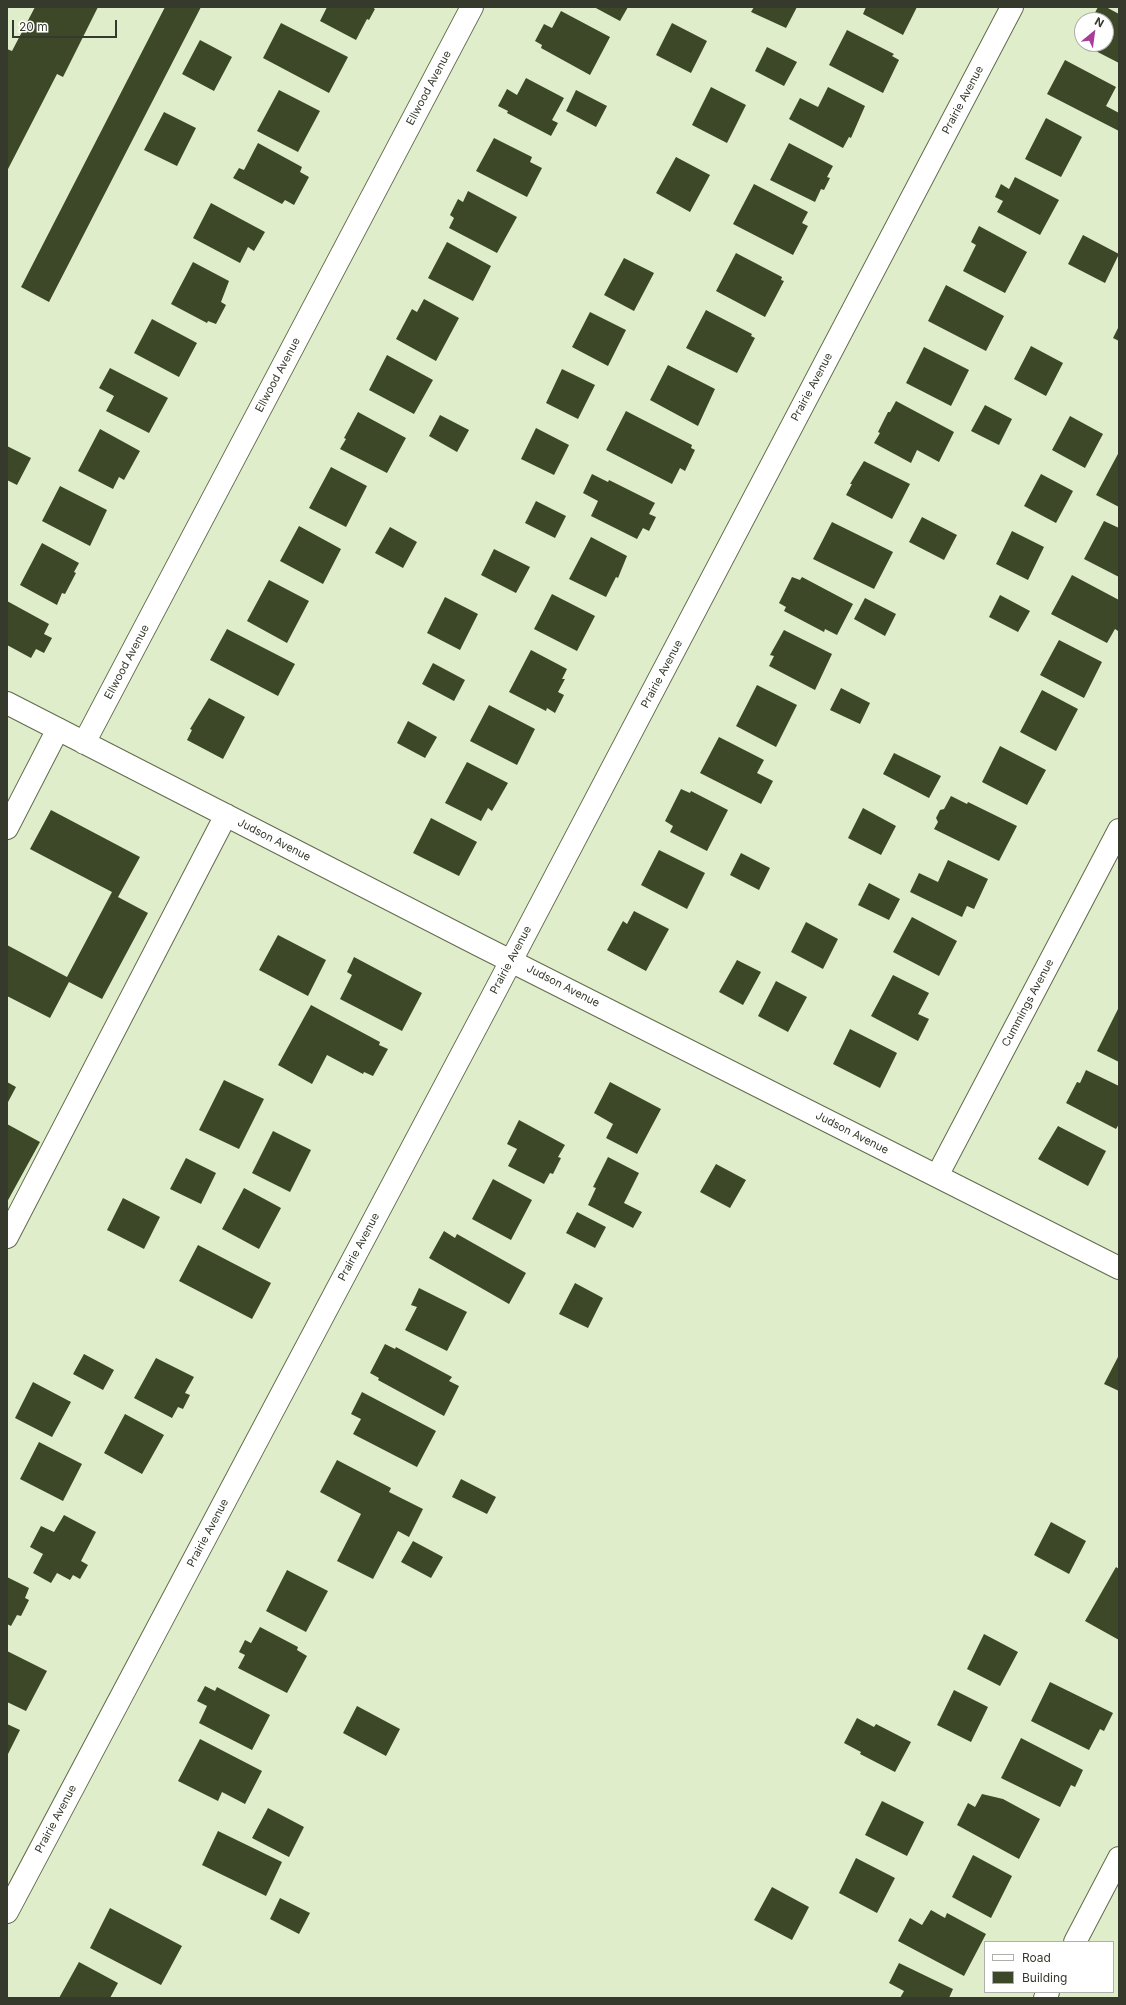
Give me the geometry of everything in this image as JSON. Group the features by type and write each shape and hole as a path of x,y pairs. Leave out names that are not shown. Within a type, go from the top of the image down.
{"street":[{"name":"Ellwood Avenue","path":"84,743 472,7"},
{"name":"Prairie Avenue","path":"7,1912 511,960 1012,7"},
{"name":"Judson Avenue","path":"7,703 1119,1268"},
{"path":"7,828 58,729"},
{"path":"7,1237 226,815"},
{"name":"Cummings Avenue","path":"937,1176 1119,830"},
{"path":"1076,1941 1119,1858"}],"building":[{"path":"35,7 98,7 63,77 57,74 7,171 7,49 12,51"},
{"path":"165,7 201,7 49,302 21,287"},
{"path":"327,7 372,7 375,9 369,20 367,19 356,40 320,21"},
{"path":"594,7 628,7 620,21"},
{"path":"754,7 797,7 786,28 751,12"},
{"path":"866,7 917,7 903,35 863,14"},
{"path":"1098,7 1106,7 1119,14 1119,63 1098,52 1114,52 1114,12 1095,12"},
{"path":"561,11 610,37 590,75 541,48 542,45 535,41 544,24 552,28"},
{"path":"281,23 348,57 329,93 263,58"},
{"path":"672,23 707,41 691,73 656,55"},
{"path":"847,30 894,54 892,56 899,60 883,93 829,65"},
{"path":"200,40 232,57 214,91 182,74"},
{"path":"767,47 797,62 784,86 755,71"},
{"path":"1065,60 1116,87 1106,106 1119,113 1119,131 1047,94"},
{"path":"526,78 564,98 552,120 558,123 551,136 507,113 508,111 498,106 507,89 517,95"},
{"path":"711,87 746,105 727,143 692,125"},
{"path":"828,87 865,106 851,138 849,137 843,148 789,119 800,98 818,107"},
{"path":"279,90 320,111 298,152 257,131"},
{"path":"576,90 607,106 596,127 566,111"},
{"path":"164,112 196,128 177,166 144,150"},
{"path":"1046,118 1082,137 1061,177 1025,159"},
{"path":"494,138 532,157 530,162 542,168 527,197 476,171"},
{"path":"258,143 302,167 300,172 309,177 294,205 285,200 282,204 233,178 239,168 244,170"},
{"path":"789,143 833,166 827,177 830,178 824,190 821,189 815,202 770,180"},
{"path":"676,157 710,175 690,212 656,193"},
{"path":"1015,177 1059,200 1040,235 997,212 1003,201 995,197 1001,184 1009,189"},
{"path":"754,184 808,212 802,223 808,226 793,255 733,224"},
{"path":"468,191 517,217 497,253 449,228 454,218 450,215 458,199 463,202"},
{"path":"211,203 265,232 254,251 248,247 240,263 193,238"},
{"path":"979,226 1027,252 1005,293 963,271 976,245 971,242"},
{"path":"1083,235 1119,254 1105,283 1068,264"},
{"path":"447,242 491,266 473,301 428,278"},
{"path":"736,253 782,277 781,280 784,281 765,317 716,291"},
{"path":"624,258 654,273 634,311 604,295"},
{"path":"193,262 229,281 221,302 226,305 216,324 208,321 207,323 171,304"},
{"path":"946,285 1004,316 986,351 928,321"},
{"path":"424,299 459,318 436,361 396,339 412,309 417,312"},
{"path":"706,310 752,334 751,336 755,338 737,373 686,348"},
{"path":"590,312 626,330 608,366 572,347"},
{"path":"152,319 197,343 179,377 134,353"},
{"path":"1119,326 1119,341 1113,338"},
{"path":"1031,346 1063,363 1046,396 1014,379"},
{"path":"924,347 969,370 951,406 906,383"},
{"path":"387,355 433,380 414,414 369,390"},
{"path":"668,365 715,389 698,426 650,400"},
{"path":"110,368 168,398 149,433 106,411 114,396 99,388"},
{"path":"562,369 595,385 578,419 546,403"},
{"path":"896,401 954,432 939,462 917,450 911,463 874,443 880,433 878,432 888,412 890,412"},
{"path":"985,405 1012,419 999,445 971,431"},
{"path":"626,411 692,445 691,448 695,450 685,471 680,468 672,484 606,450"},
{"path":"358,412 406,438 387,473 340,449 346,439 344,438"},
{"path":"440,415 469,430 457,452 429,436"},
{"path":"1070,416 1103,434 1085,468 1052,450"},
{"path":"536,428 569,445 554,475 521,459"},
{"path":"100,429 140,451 124,480 119,477 113,489 78,471"},
{"path":"7,446 31,458 17,485 7,480"},
{"path":"1119,452 1119,507 1096,495"},
{"path":"864,461 910,484 892,519 846,495 852,484 850,484"},
{"path":"331,467 367,486 346,527 309,508"},
{"path":"592,474 608,482 609,480 655,503 649,514 656,517 649,531 643,528 637,539 591,516 598,501 583,493"},
{"path":"1041,474 1073,491 1056,523 1024,506"},
{"path":"60,486 107,510 90,546 42,521"},
{"path":"536,501 566,516 555,538 525,523"},
{"path":"922,517 957,535 944,560 909,542"},
{"path":"1104,521 1119,528 1119,577 1084,559"},
{"path":"832,522 893,552 874,589 813,559"},
{"path":"299,526 341,549 323,584 280,561"},
{"path":"390,527 417,542 403,568 375,553"},
{"path":"1012,531 1044,547 1028,580 996,564"},
{"path":"591,537 627,556 618,578 616,577 606,597 569,579"},
{"path":"42,543 79,563 74,572 76,573 65,594 62,593 57,605 20,585"},
{"path":"494,549 530,567 516,593 481,575"},
{"path":"1072,575 1119,600 1119,628 1118,631 1115,629 1107,643 1051,614"},
{"path":"792,577 800,580 802,577 853,604 837,635 825,629 824,632 784,611 786,607 779,603"},
{"path":"269,580 309,601 287,643 247,621"},
{"path":"552,594 595,616 577,651 534,629"},
{"path":"1000,595 1030,611 1018,632 989,617"},
{"path":"445,597 478,614 460,650 427,633"},
{"path":"865,598 896,614 885,636 854,619"},
{"path":"7,601 49,624 44,634 52,638 44,653 36,649 31,658 7,645"},
{"path":"227,629 295,664 278,696 210,660"},
{"path":"784,630 832,654 815,690 769,666 774,656 770,655"},
{"path":"1059,640 1102,662 1084,698 1040,675"},
{"path":"531,650 567,669 562,679 565,679 558,692 564,695 555,713 547,708 546,711 509,692"},
{"path":"433,663 465,680 454,701 422,684"},
{"path":"757,685 797,705 776,747 736,726"},
{"path":"841,688 870,703 860,724 830,710"},
{"path":"1042,690 1078,709 1056,751 1020,732"},
{"path":"209,698 245,717 223,759 187,740 192,730 190,729"},
{"path":"489,705 535,729 517,765 470,741"},
{"path":"408,721 437,737 425,758 397,743"},
{"path":"719,737 764,760 757,773 773,781 761,804 700,773"},
{"path":"1000,746 1046,770 1027,805 982,782"},
{"path":"894,753 941,776 929,798 883,774"},
{"path":"467,762 508,783 492,811 488,808 481,821 445,803"},
{"path":"681,789 690,793 691,791 728,810 707,851 670,832 673,826 665,821"},
{"path":"951,796 967,804 968,802 1017,826 999,861 934,829 938,822 936,818 940,810 944,809"},
{"path":"863,808 896,826 881,855 848,838"},
{"path":"51,810 140,857 118,897 148,913 102,999 69,982 50,1018 7,996 7,945 67,977 112,892 30,849"},
{"path":"431,818 477,842 459,876 413,853"},
{"path":"659,850 705,873 687,909 641,885"},
{"path":"741,853 770,868 759,890 730,875"},
{"path":"948,860 988,879 974,909 967,906 962,917 910,892 919,873 938,882"},
{"path":"869,883 900,899 889,920 858,905"},
{"path":"634,911 669,929 646,971 607,950 623,921 627,924"},
{"path":"912,917 957,941 939,976 893,952"},
{"path":"806,922 838,939 823,969 791,952"},
{"path":"278,935 326,960 308,996 259,970"},
{"path":"354,957 422,993 402,1031 340,999 352,975 347,972"},
{"path":"737,960 761,972 743,1005 719,992"},
{"path":"893,975 929,993 918,1014 929,1019 918,1041 871,1016"},
{"path":"776,981 807,997 788,1032 758,1016"},
{"path":"311,1005 380,1042 379,1045 388,1049 373,1076 364,1072 363,1074 327,1055 312,1084 278,1065"},
{"path":"1119,1007 1119,1062 1097,1051"},
{"path":"850,1029 897,1053 880,1088 833,1064"},
{"path":"1086,1070 1119,1086 1119,1124 1116,1129 1066,1103 1077,1082 1080,1083"},
{"path":"224,1080 264,1099 239,1149 199,1130"},
{"path":"7,1082 16,1087 7,1104"},
{"path":"610,1082 661,1109 637,1154 606,1138 613,1124 594,1113"},
{"path":"519,1120 565,1145 558,1157 561,1158 553,1174 550,1173 544,1184 508,1166 517,1149 507,1144"},
{"path":"7,1124 40,1142 7,1202"},
{"path":"1058,1126 1106,1151 1088,1186 1038,1159"},
{"path":"273,1131 311,1150 290,1192 252,1173"},
{"path":"608,1157 639,1173 624,1203 642,1212 633,1228 588,1205 596,1188 593,1187"},
{"path":"186,1158 216,1173 201,1204 170,1189"},
{"path":"716,1164 746,1180 730,1208 700,1192"},
{"path":"493,1179 532,1200 511,1240 472,1219"},
{"path":"244,1188 281,1208 259,1249 222,1229"},
{"path":"123,1198 160,1217 144,1249 107,1230"},
{"path":"577,1212 606,1227 595,1248 566,1233"},
{"path":"444,1231 455,1238 457,1234 526,1273 509,1304 429,1258"},
{"path":"198,1245 271,1283 252,1319 179,1281"},
{"path":"575,1283 603,1298 588,1328 559,1314"},
{"path":"419,1288 467,1312 447,1351 405,1330 417,1307 411,1305"},
{"path":"385,1344 395,1349 396,1347 452,1377 449,1381 459,1386 444,1416 378,1380 379,1378 370,1373"},
{"path":"84,1354 114,1370 103,1390 73,1374"},
{"path":"1119,1355 1119,1391 1104,1384"},
{"path":"156,1358 194,1377 185,1393 190,1395 183,1409 178,1407 172,1418 134,1398"},
{"path":"33,1382 71,1402 52,1437 15,1418"},
{"path":"362,1392 436,1431 417,1467 353,1434 361,1419 351,1414"},
{"path":"125,1414 164,1435 142,1474 104,1453"},
{"path":"39,1442 82,1464 63,1501 20,1479"},
{"path":"337,1460 391,1488 389,1492 423,1509 409,1537 398,1531 373,1579 337,1561 361,1514 320,1492"},
{"path":"461,1479 496,1497 487,1514 452,1497"},
{"path":"64,1515 96,1532 81,1561 88,1565 80,1579 73,1575 70,1580 57,1573 51,1583 33,1573 43,1554 30,1547 41,1526 54,1532"},
{"path":"1051,1522 1086,1541 1069,1574 1034,1555"},
{"path":"413,1541 443,1557 431,1578 401,1562"},
{"path":"1116,1567 1119,1569 1119,1640 1085,1621"},
{"path":"287,1570 328,1591 306,1632 266,1611"},
{"path":"7,1577 29,1588 25,1598 29,1600 21,1616 17,1615 11,1626 7,1624"},
{"path":"260,1627 298,1647 297,1650 307,1656 287,1693 238,1668 245,1655 239,1652 245,1640 251,1643"},
{"path":"984,1634 1018,1652 1000,1686 967,1669"},
{"path":"7,1651 47,1671 26,1711 7,1702"},
{"path":"1050,1682 1113,1713 1104,1731 1100,1729 1089,1750 1031,1721"},
{"path":"205,1686 215,1691 217,1687 270,1715 252,1750 199,1723 207,1706 197,1701"},
{"path":"954,1690 988,1707 971,1742 937,1725"},
{"path":"357,1706 400,1729 386,1756 343,1733"},
{"path":"857,1718 874,1727 876,1724 911,1742 895,1772 860,1754 861,1752 844,1743"},
{"path":"7,1724 20,1730 7,1756"},
{"path":"1021,1738 1083,1770 1075,1787 1071,1785 1060,1807 1001,1778"},
{"path":"200,1739 262,1771 245,1804 222,1792 218,1801 178,1781"},
{"path":"982,1794 1003,1799 1040,1819 1019,1859 957,1825 968,1803 975,1807"},
{"path":"882,1801 924,1822 907,1856 865,1835"},
{"path":"268,1808 304,1827 289,1857 252,1838"},
{"path":"218,1831 282,1862 266,1896 202,1865"},
{"path":"973,1855 1012,1876 991,1918 952,1897"},
{"path":"856,1858 895,1878 877,1913 839,1893"},
{"path":"772,1887 809,1907 792,1940 754,1920"},
{"path":"280,1898 310,1913 299,1934 270,1919"},
{"path":"110,1908 182,1946 161,1985 90,1948"},
{"path":"931,1910 945,1918 947,1913 986,1934 964,1976 898,1941 910,1918 922,1925"},
{"path":"79,1962 118,1983 110,1998 59,1998"},
{"path":"899,1963 953,1989 949,1998 900,1998 904,1991 889,1983"}]}
